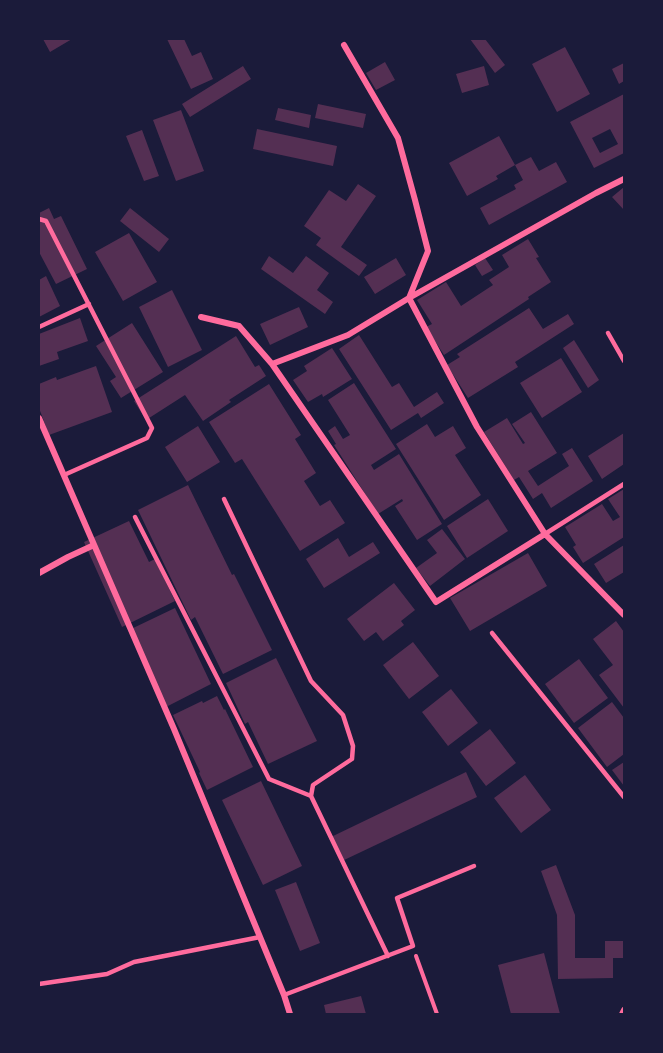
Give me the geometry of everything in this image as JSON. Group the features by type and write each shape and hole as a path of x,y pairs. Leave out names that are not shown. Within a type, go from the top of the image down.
{"street":[{"path":"344,45 398,138 415,200 428,251 409,298 477,427 545,534 624,615"},
{"path":"272,364 348,334 624,179"},
{"path":"201,317 239,326 272,364 436,602 545,534"},
{"path":"39,418 174,729 290,1014"},
{"path":"39,573 94,545"}],"lane":[{"path":"39,219 46,221 152,428 147,438 64,475"},
{"path":"39,327 89,304"},
{"path":"608,333 624,361"},
{"path":"545,534 624,484"},
{"path":"224,499 311,681 343,715 353,746 352,759 313,785 311,796 388,956"},
{"path":"135,517 268,779 311,796"},
{"path":"492,633 624,797"},
{"path":"284,995 413,946 397,898 474,866"},
{"path":"39,984 107,974 134,963 260,937"}],"path":[{"path":"413,946 437,1014"}],"building":[{"path":"43,39 72,39 50,52"},
{"path":"167,39 184,39 192,56 201,52 213,79 191,89"},
{"path":"470,39 485,39 505,65 495,73"},
{"path":"565,47 590,94 557,112 532,64"},
{"path":"385,62 395,80 376,90 366,73"},
{"path":"624,63 624,81 619,84 612,69"},
{"path":"243,66 251,79 190,117 182,104"},
{"path":"484,66 489,85 462,93 456,74"},
{"path":"624,94 624,153 594,168 570,122","holes":["610,129 618,144 600,153 592,138"]},
{"path":"318,104 366,114 363,128 315,118"},
{"path":"278,108 311,115 309,128 275,120"},
{"path":"181,110 204,171 176,181 153,120"},
{"path":"257,129 337,146 333,166 253,149"},
{"path":"142,130 159,176 144,181 126,136"},
{"path":"499,136 515,165 496,176 498,179 467,196 449,163"},
{"path":"531,157 539,171 556,162 567,182 489,225 480,208 516,189 514,185 523,180 515,165"},
{"path":"358,184 376,196 341,247 367,265 359,276 316,245 321,238 304,226 329,190 346,201"},
{"path":"624,187 624,210 612,197"},
{"path":"49,208 54,219 61,216 87,269 56,284 39,252 39,213"},
{"path":"130,208 169,239 159,252 120,221"},
{"path":"129,233 157,282 123,301 95,252"},
{"path":"528,239 539,257 536,258 551,282 444,355 426,327 432,324 417,300 446,282 461,306 493,285 489,280 509,267 502,255"},
{"path":"269,256 293,273 306,256 329,273 317,290 333,302 325,314 261,269"},
{"path":"396,258 406,275 375,294 364,277"},
{"path":"485,258 493,270 482,276 475,265"},
{"path":"46,276 60,306 39,317 39,280"},
{"path":"172,290 202,350 168,367 139,307"},
{"path":"299,307 308,327 270,345 260,324"},
{"path":"529,308 543,329 568,314 574,324 515,362 518,367 468,398 447,365 460,357 457,354"},
{"path":"80,318 88,341 57,352 59,359 39,366 39,334"},
{"path":"132,323 163,372 121,398 110,381 116,377 96,346"},
{"path":"359,335 392,387 399,383 414,407 437,392 444,403 421,418 418,413 391,430 339,349"},
{"path":"236,336 255,367 259,365 266,376 229,400 231,402 203,421 185,395 146,420 134,401"},
{"path":"574,340 599,380 588,388 563,348"},
{"path":"332,348 352,379 323,397 322,394 308,402 293,380 307,371 304,366"},
{"path":"561,358 582,392 542,418 520,383"},
{"path":"96,366 112,412 49,435 39,408 39,384"},
{"path":"354,383 396,449 371,465 374,470 399,454 442,524 417,540 395,506 403,501 402,499 378,514 334,445 336,444 328,431 335,426 343,439 350,435 328,400"},
{"path":"269,384 301,435 295,439 316,473 304,481 320,506 330,500 345,523 300,551 242,459 235,463 209,422"},
{"path":"531,412 557,453 528,471 538,486 569,466 562,454 572,448 593,481 551,508 542,493 533,499 519,477 514,480 484,432 507,418 523,444 525,443 512,424"},
{"path":"427,424 435,437 453,426 466,448 455,455 481,495 444,520 396,444"},
{"path":"198,426 220,462 187,482 165,447"},
{"path":"624,433 624,464 602,479 588,456"},
{"path":"188,485 272,650 223,674 195,617 191,620 138,510"},
{"path":"624,489 624,537 583,563 565,527 602,504 613,521 620,517 608,499"},
{"path":"488,499 508,531 467,558 447,526"},
{"path":"129,521 149,562 155,559 175,601 122,627 84,542"},
{"path":"442,529 465,559 430,586 416,568 437,553 427,540"},
{"path":"338,538 349,557 373,542 380,553 324,588 306,559"},
{"path":"624,545 624,572 606,583 594,564"},
{"path":"528,553 547,586 470,631 450,598"},
{"path":"394,583 415,610 401,621 404,625 383,641 376,632 364,641 347,619"},
{"path":"175,608 211,684 166,707 129,630"},
{"path":"616,621 624,632 624,708 599,675 613,665 593,639"},
{"path":"413,642 439,676 409,699 383,665"},
{"path":"276,658 317,741 268,764 248,722 245,724 226,683"},
{"path":"579,659 608,698 574,723 545,684"},
{"path":"451,689 478,723 448,746 422,712"},
{"path":"217,696 253,767 207,790 173,715"},
{"path":"612,702 624,718 624,754 607,767 578,728"},
{"path":"490,729 516,763 486,786 460,752"},
{"path":"624,762 624,786 612,770"},
{"path":"466,772 477,797 342,861 331,837"},
{"path":"525,775 551,810 521,833 494,798"},
{"path":"261,781 302,866 263,885 222,800"},
{"path":"556,865 575,915 575,958 605,958 605,941 623,941 623,958 613,958 613,978 558,979 557,915 541,871"},
{"path":"296,882 320,943 300,951 275,890"},
{"path":"544,953 560,1014 511,1014 498,965"},
{"path":"361,996 366,1014 326,1014 324,1005"}]}
